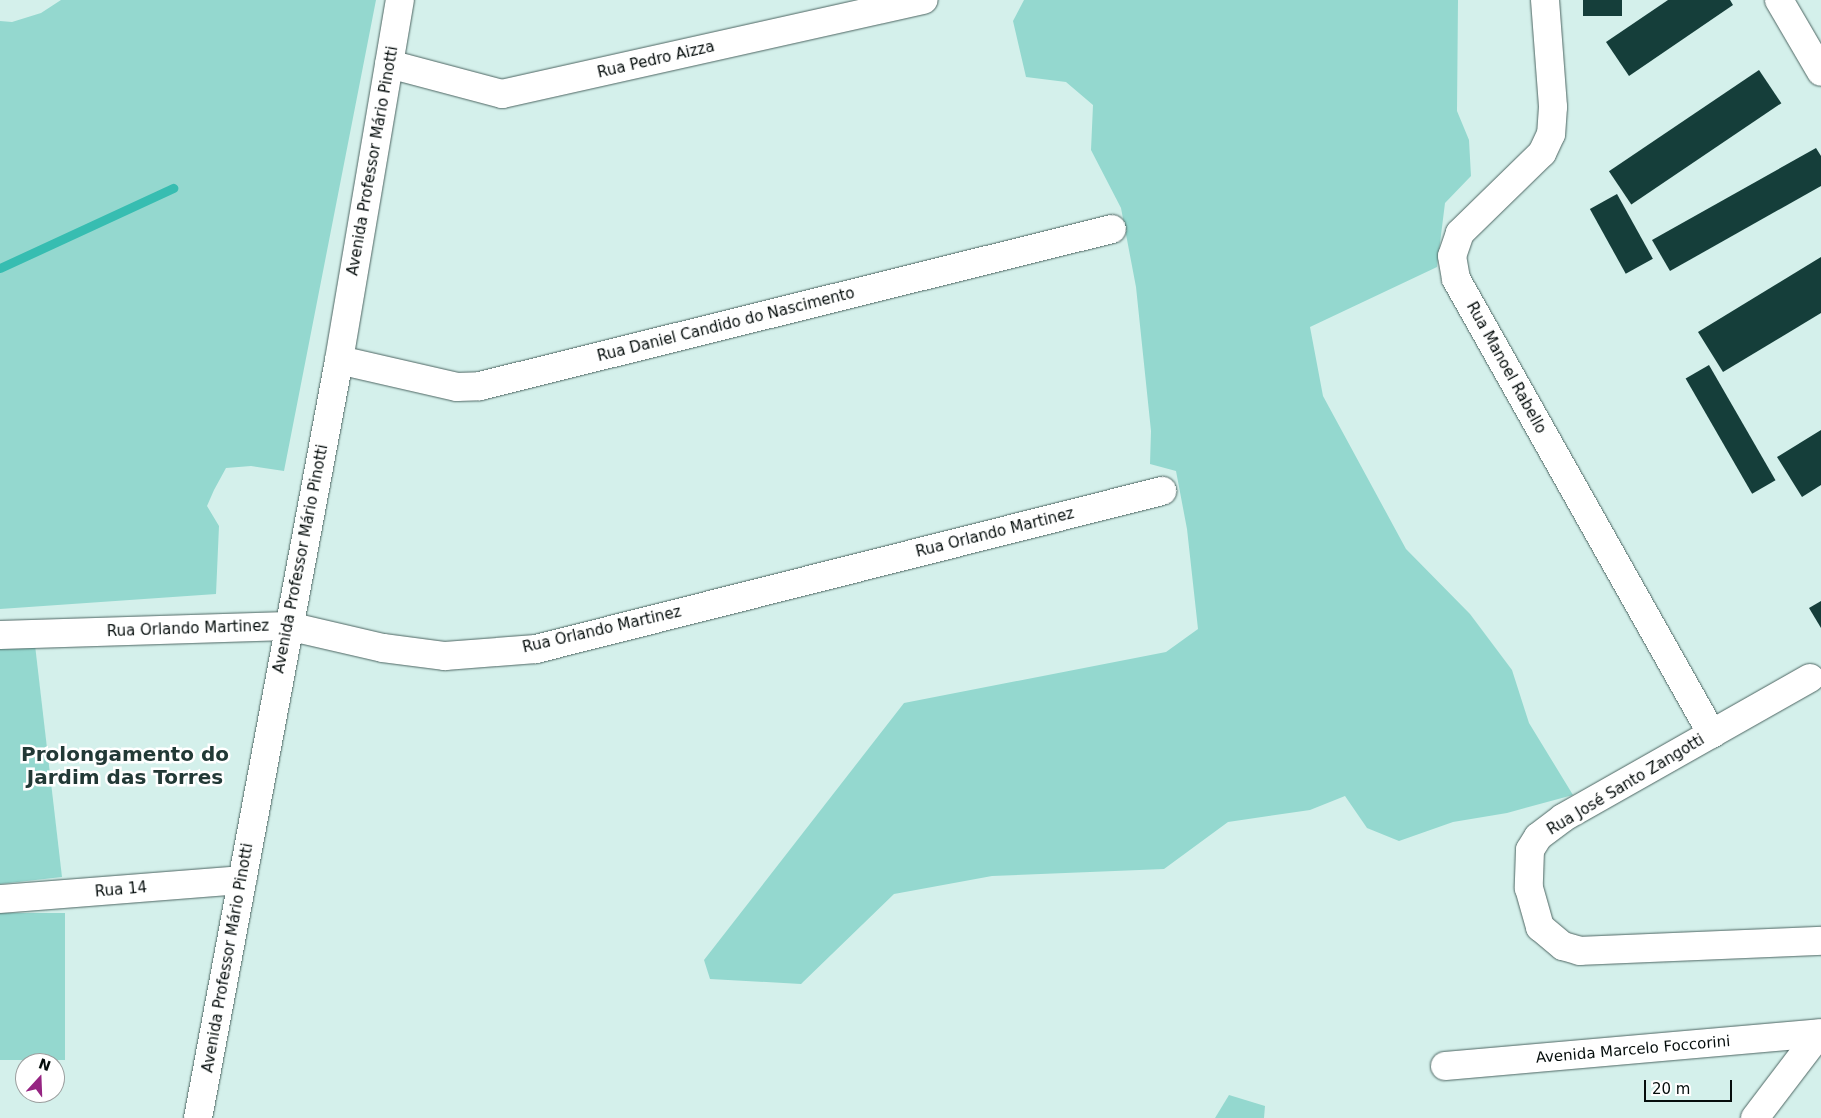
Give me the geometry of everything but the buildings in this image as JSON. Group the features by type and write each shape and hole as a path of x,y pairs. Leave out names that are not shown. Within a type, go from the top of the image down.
{"street":[{"name":"Avenida Professor Mário Pinotti","path":"198,1118 339,360 400,0"},
{"name":"Rua Pedro Aizza","path":"389,64 502,94 924,0"},
{"name":"Rua Manoel Rabello","path":"1546,0 1553,107 1551,134 1542,153 1460,233 1452,256 1456,279 1712,734"},
{"path":"1779,0 1821,72"},
{"name":"Rua Daniel Candido do Nascimento","path":"339,360 457,387 480,386 1112,229"},
{"name":"Rua Orlando Martinez","path":"0,635 288,626 383,648 445,656 536,649 1162,491"},
{"name":"Rua José Santo Zangotti","path":"1810,678 1563,818 1538,837 1530,850 1529,888 1540,927 1563,946 1580,951 1821,941"},
{"name":"Rua 14","path":"0,899 242,880"},
{"path":"1755,1118 1820,1034"},
{"name":"Avenida Marcelo Foccorini","path":"1445,1066 1820,1034"}],"shaded area":[{"path":"61,0 376,0 284,471 251,466 226,468 207,506 219,526 216,594 0,609 0,21 12,22 41,13"},
{"path":"1024,0 1458,0 1457,111 1469,140 1471,176 1445,203 1437,267 1310,327 1323,396 1406,549 1470,614 1512,670 1529,723 1573,795 1507,813 1453,822 1399,841 1367,828 1345,796 1310,810 1228,822 1164,869 992,876 894,894 801,984 710,979 704,960 904,703 1166,652 1198,629 1187,529 1176,471 1150,464 1151,431 1136,287 1121,208 1091,150 1093,105 1066,82 1026,77 1013,21"},
{"path":"0,644 35,645 62,877 0,884"},
{"path":"0,913 65,913 65,1053 15,1053 15,1060 0,1060"},
{"path":"1229,1095 1265,1106 1264,1118 1215,1118"}],"waterway":[{"path":"0,268 173,188"}],"district":[{"name":"Prolongamento do Jardim das Torres","path":"125,766"}]}
